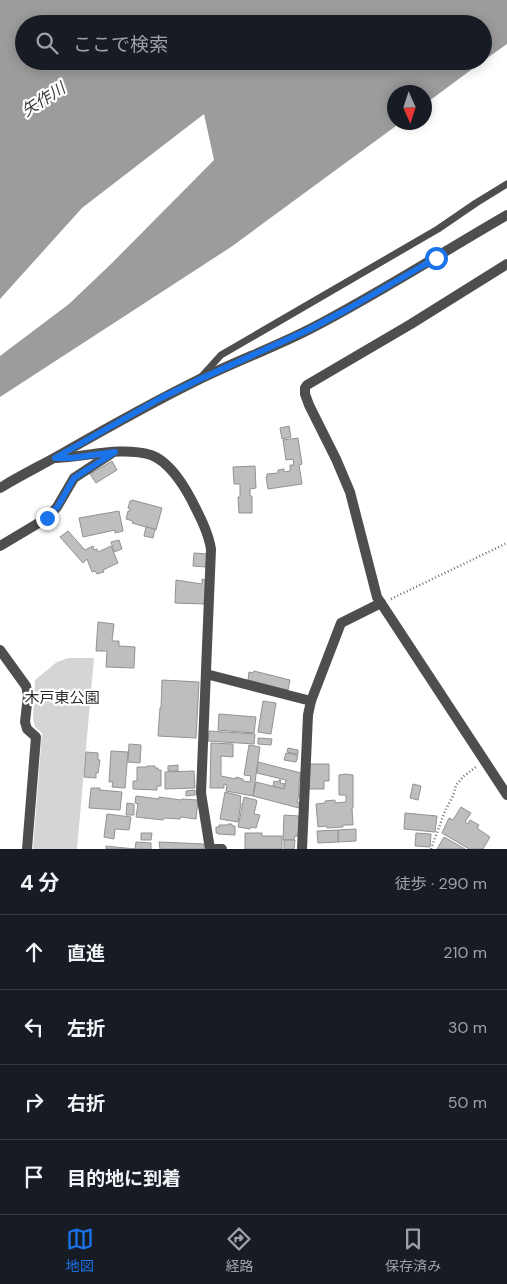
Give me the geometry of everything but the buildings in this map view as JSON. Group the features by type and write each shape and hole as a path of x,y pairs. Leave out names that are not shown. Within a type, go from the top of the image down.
{"street":[{"path":"0,488 20,475 55,458 161,398 346,310 507,214"},
{"path":"507,264 411,324 306,384 304,388 309,405 350,492 377,597 507,795"},
{"path":"55,458 71,458 115,452 151,455 162,461 184,485 204,525 210,540 211,549 201,793 210,849 222,849"},
{"path":"0,546 47,518 58,506 74,478 115,452"},
{"path":"302,849 308,715 311,701 341,623 381,604"},
{"path":"0,650 26,686 28,695 25,722 27,729 36,738 27,849"},
{"path":"206,674 311,701"}],"lane":[{"path":"198,380 221,355 438,229 507,184"}],"path":[{"path":"381,604 507,543"},
{"path":"431,849 456,785 484,760"}],"green space":[{"name":"木戸東公園","path":"68,658 94,658 77,849 33,849 42,733 35,727 33,719 35,680 57,662"}],"water":[{"name":"矢作川","path":"0,0 507,0 507,44 492,55 492,15 15,15 15,70 471,70 432,99 432,85 387,85 387,130 390,130 231,247 0,397 0,356 69,304 214,160 204,114 82,208 0,299"}],"route":[{"path":"47,518 58,506 74,478 115,452 71,458 55,458 161,398 308,330 436,258"}]}
